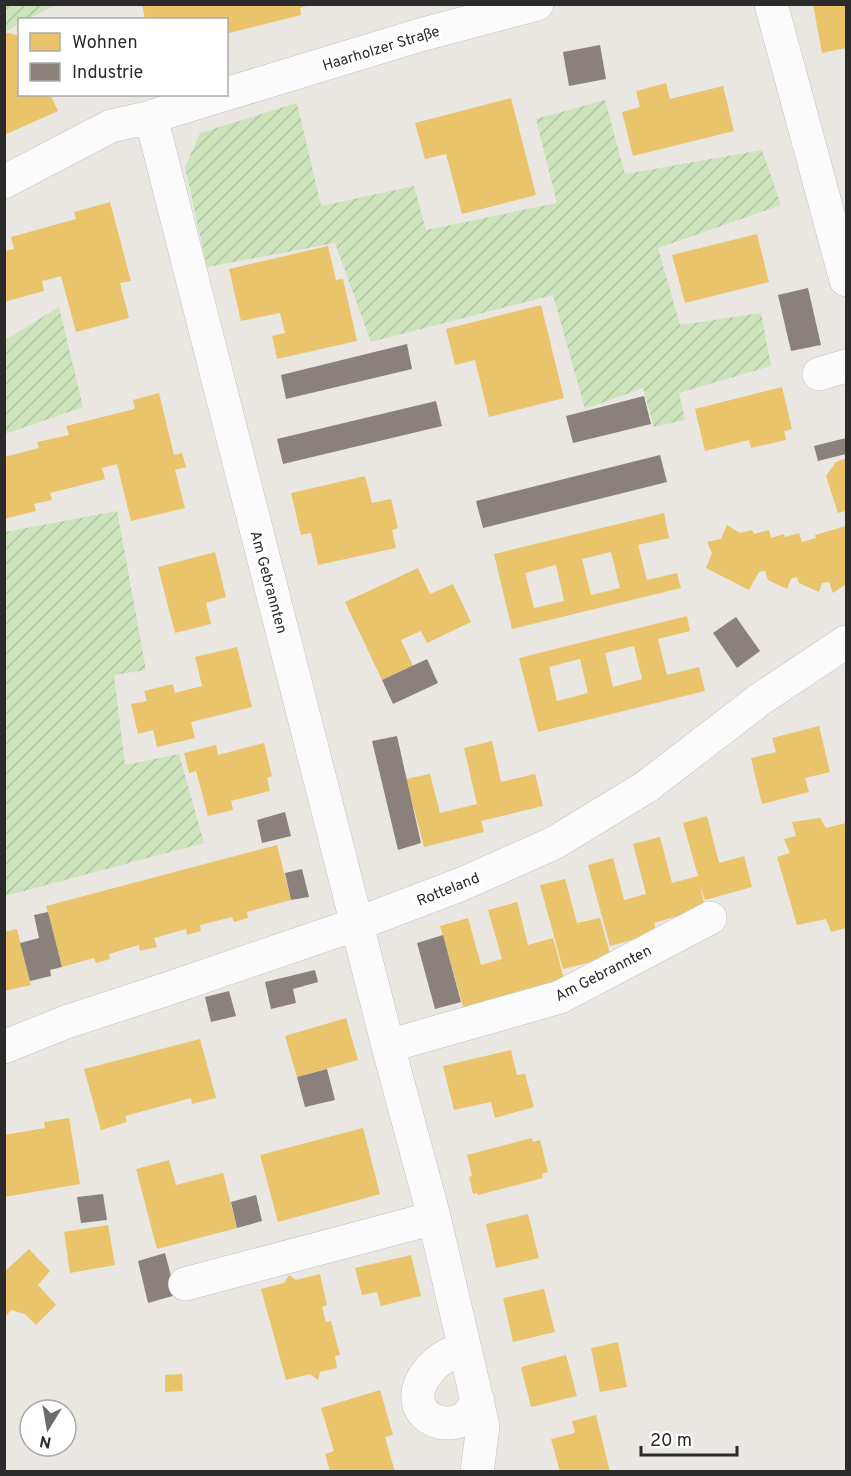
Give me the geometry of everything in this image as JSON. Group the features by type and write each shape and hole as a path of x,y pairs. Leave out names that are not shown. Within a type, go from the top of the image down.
{"street":[{"name":"Haarholzer Straße","path":"228,93 420,35 537,4"},
{"path":"771,4 846,280"},
{"name":"Haarholzer Straße","path":"4,182 111,126 151,117 219,96"},
{"name":"Am Gebrannten","path":"151,117 388,1047 434,1218 466,1351 483,1425 477,1472"},
{"name":"Rotteland","path":"4,1047 66,1022 357,924 462,884 554,843 646,787 759,700 846,642"},
{"name":"Am Gebrannten","path":"388,1047 560,998 710,918"},
{"path":"185,1284 434,1218"},
{"path":"466,1351 448,1354 424,1376 419,1387 418,1402 425,1413 437,1423 451,1424 464,1419 478,1401"}],"green space":[{"path":"5,5 56,5 30,18 18,18 18,25 5,32"},
{"path":"605,100 625,174 762,150 781,205 658,248 680,325 761,313 771,366 679,393 685,420 654,427 643,388 585,409 553,295 371,342 335,243 207,267 185,167 200,133 297,103 321,206 414,186 426,230 557,203 536,119"},
{"path":"59,307 83,407 5,434 5,340"},
{"path":"117,511 146,670 114,675 125,765 179,754 204,843 5,896 5,532"}],"building: Wohnen":[{"path":"142,4 310,4 300,8 301,15 229,33 228,18 145,18"},
{"path":"813,4 846,4 846,48 822,53"},
{"path":"4,32 18,36 18,96 51,96 58,111 4,135"},
{"path":"666,83 670,99 723,86 734,131 633,156 622,112 640,107 636,91"},
{"path":"511,98 536,195 462,214 446,154 425,159 415,123"},
{"path":"110,202 131,281 120,283 129,318 76,332 61,276 42,281 44,291 4,302 4,251 14,249 11,237 76,219 74,212"},
{"path":"757,234 769,282 685,303 672,255"},
{"path":"328,246 336,280 343,279 357,341 277,359 272,336 285,333 280,313 241,321 229,269"},
{"path":"541,305 564,398 489,417 475,360 455,365 446,329"},
{"path":"782,387 792,429 784,431 786,440 751,448 749,440 705,451 695,409"},
{"path":"159,393 174,455 182,453 186,467 175,470 185,508 131,521 117,464 102,468 105,479 50,493 52,500 34,504 36,511 4,519 4,457 39,448 37,442 69,435 66,426 135,409 133,400"},
{"path":"846,458 846,516 844,511 838,513 826,476 836,462"},
{"path":"365,476 372,503 391,499 398,528 392,530 396,548 318,565 311,533 301,535 291,493"},
{"path":"664,513 669,538 638,545 647,580 677,573 681,588 512,629 494,554","holes":["611,552 620,588 591,595 582,559","556,565 564,601 534,608 525,573"]},
{"path":"727,525 740,533 752,530 754,534 769,530 771,538 799,533 802,542 816,538 815,535 846,526 846,584 833,593 829,582 822,583 819,592 799,583 797,577 791,579 787,589 768,580 765,571 759,572 749,590 706,568 712,553 707,542 721,539"},
{"path":"215,552 226,597 206,603 211,624 175,633 158,567"},
{"path":"418,568 430,594 453,584 471,622 427,643 421,631 401,640 413,666 382,680 345,602"},
{"path":"687,616 690,631 658,639 667,675 699,667 705,691 538,732 519,658","holes":["634,646 642,679 613,687 605,653","580,659 588,693 557,701 549,667"]},
{"path":"237,647 252,707 191,722 195,738 157,747 153,730 138,734 131,704 147,701 144,691 173,684 175,693 202,686 195,657"},
{"path":"819,726 830,772 805,778 809,792 762,804 751,758 776,752 772,738"},
{"path":"492,741 501,782 535,774 543,806 481,821 484,832 424,847 406,779 430,774 440,813 477,804 464,748"},
{"path":"264,743 272,776 267,778 270,791 231,801 233,810 208,816 196,771 189,773 184,753 216,745 218,755"},
{"path":"707,816 719,863 744,856 752,887 705,900 700,886 705,908 654,923 657,933 610,946 588,865 613,858 624,900 646,894 633,844 660,837 672,883 698,876 683,823"},
{"path":"820,818 826,828 846,823 846,928 831,932 826,919 797,925 777,857 790,853 784,839 796,836 792,822"},
{"path":"277,845 291,900 247,912 248,918 234,922 232,917 200,925 201,931 187,935 186,929 154,938 157,947 140,951 139,945 109,954 110,959 96,963 94,958 62,967 46,906"},
{"path":"565,879 577,923 600,918 611,957 563,969 540,885"},
{"path":"517,902 528,945 553,938 564,979 512,993 514,999 465,1013 440,926 468,918 481,965 502,959 488,910"},
{"path":"17,929 31,985 4,991 4,932"},
{"path":"346,1018 358,1060 297,1077 285,1036"},
{"path":"200,1039 216,1098 192,1104 191,1098 125,1116 127,1122 101,1130 84,1069"},
{"path":"511,1050 517,1075 525,1074 534,1107 495,1118 491,1102 454,1110 443,1066"},
{"path":"69,1118 80,1184 4,1197 4,1135 45,1128 44,1122"},
{"path":"363,1128 380,1194 278,1222 260,1155"},
{"path":"532,1138 533,1142 540,1140 548,1172 542,1174 543,1178 478,1195 473,1194 467,1155"},
{"path":"169,1160 176,1185 223,1173 237,1228 157,1249 136,1169"},
{"path":"528,1214 539,1258 496,1268 486,1224"},
{"path":"108,1225 115,1265 70,1273 64,1232"},
{"path":"29,1249 50,1271 38,1285 56,1305 36,1325 25,1314 11,1310 4,1318 4,1272"},
{"path":"411,1255 421,1296 381,1306 377,1292 362,1295 355,1268"},
{"path":"320,1274 327,1305 322,1307 326,1322 331,1321 340,1355 335,1356 337,1368 320,1372 318,1380 310,1374 286,1380 261,1289 284,1283 289,1275 296,1280"},
{"path":"544,1289 555,1332 513,1342 503,1298"},
{"path":"618,1342 627,1387 600,1392 591,1348"},
{"path":"566,1355 577,1396 531,1407 521,1367"},
{"path":"182,1374 183,1391 165,1392 165,1375"},
{"path":"380,1390 393,1435 385,1437 395,1472 330,1472 325,1454 334,1451 321,1408"},
{"path":"596,1415 610,1472 560,1472 551,1439 575,1433 572,1421"}],"building: Industrie":[{"path":"600,45 606,79 569,86 563,52"},
{"path":"808,288 821,345 791,351 778,295"},
{"path":"407,344 412,369 286,399 281,375"},
{"path":"644,396 651,424 573,443 566,416"},
{"path":"436,401 442,426 283,464 277,439"},
{"path":"846,438 846,454 818,461 814,446"},
{"path":"660,455 667,482 483,528 476,501"},
{"path":"736,617 760,651 737,668 713,633"},
{"path":"427,659 438,683 393,704 382,680"},
{"path":"397,736 421,843 398,850 372,741"},
{"path":"285,812 291,836 262,843 257,820"},
{"path":"302,869 309,897 291,900 285,873"},
{"path":"48,912 62,967 50,970 51,976 30,981 20,943 39,938 34,915"},
{"path":"443,935 461,1002 435,1009 417,943"},
{"path":"315,970 318,982 293,989 296,1003 271,1009 265,982"},
{"path":"229,991 236,1016 211,1022 205,997"},
{"path":"327,1069 335,1100 305,1107 297,1077"},
{"path":"103,1194 107,1220 81,1223 77,1197"},
{"path":"256,1195 262,1221 237,1228 231,1202"},
{"path":"165,1253 176,1295 148,1303 138,1261"}]}
